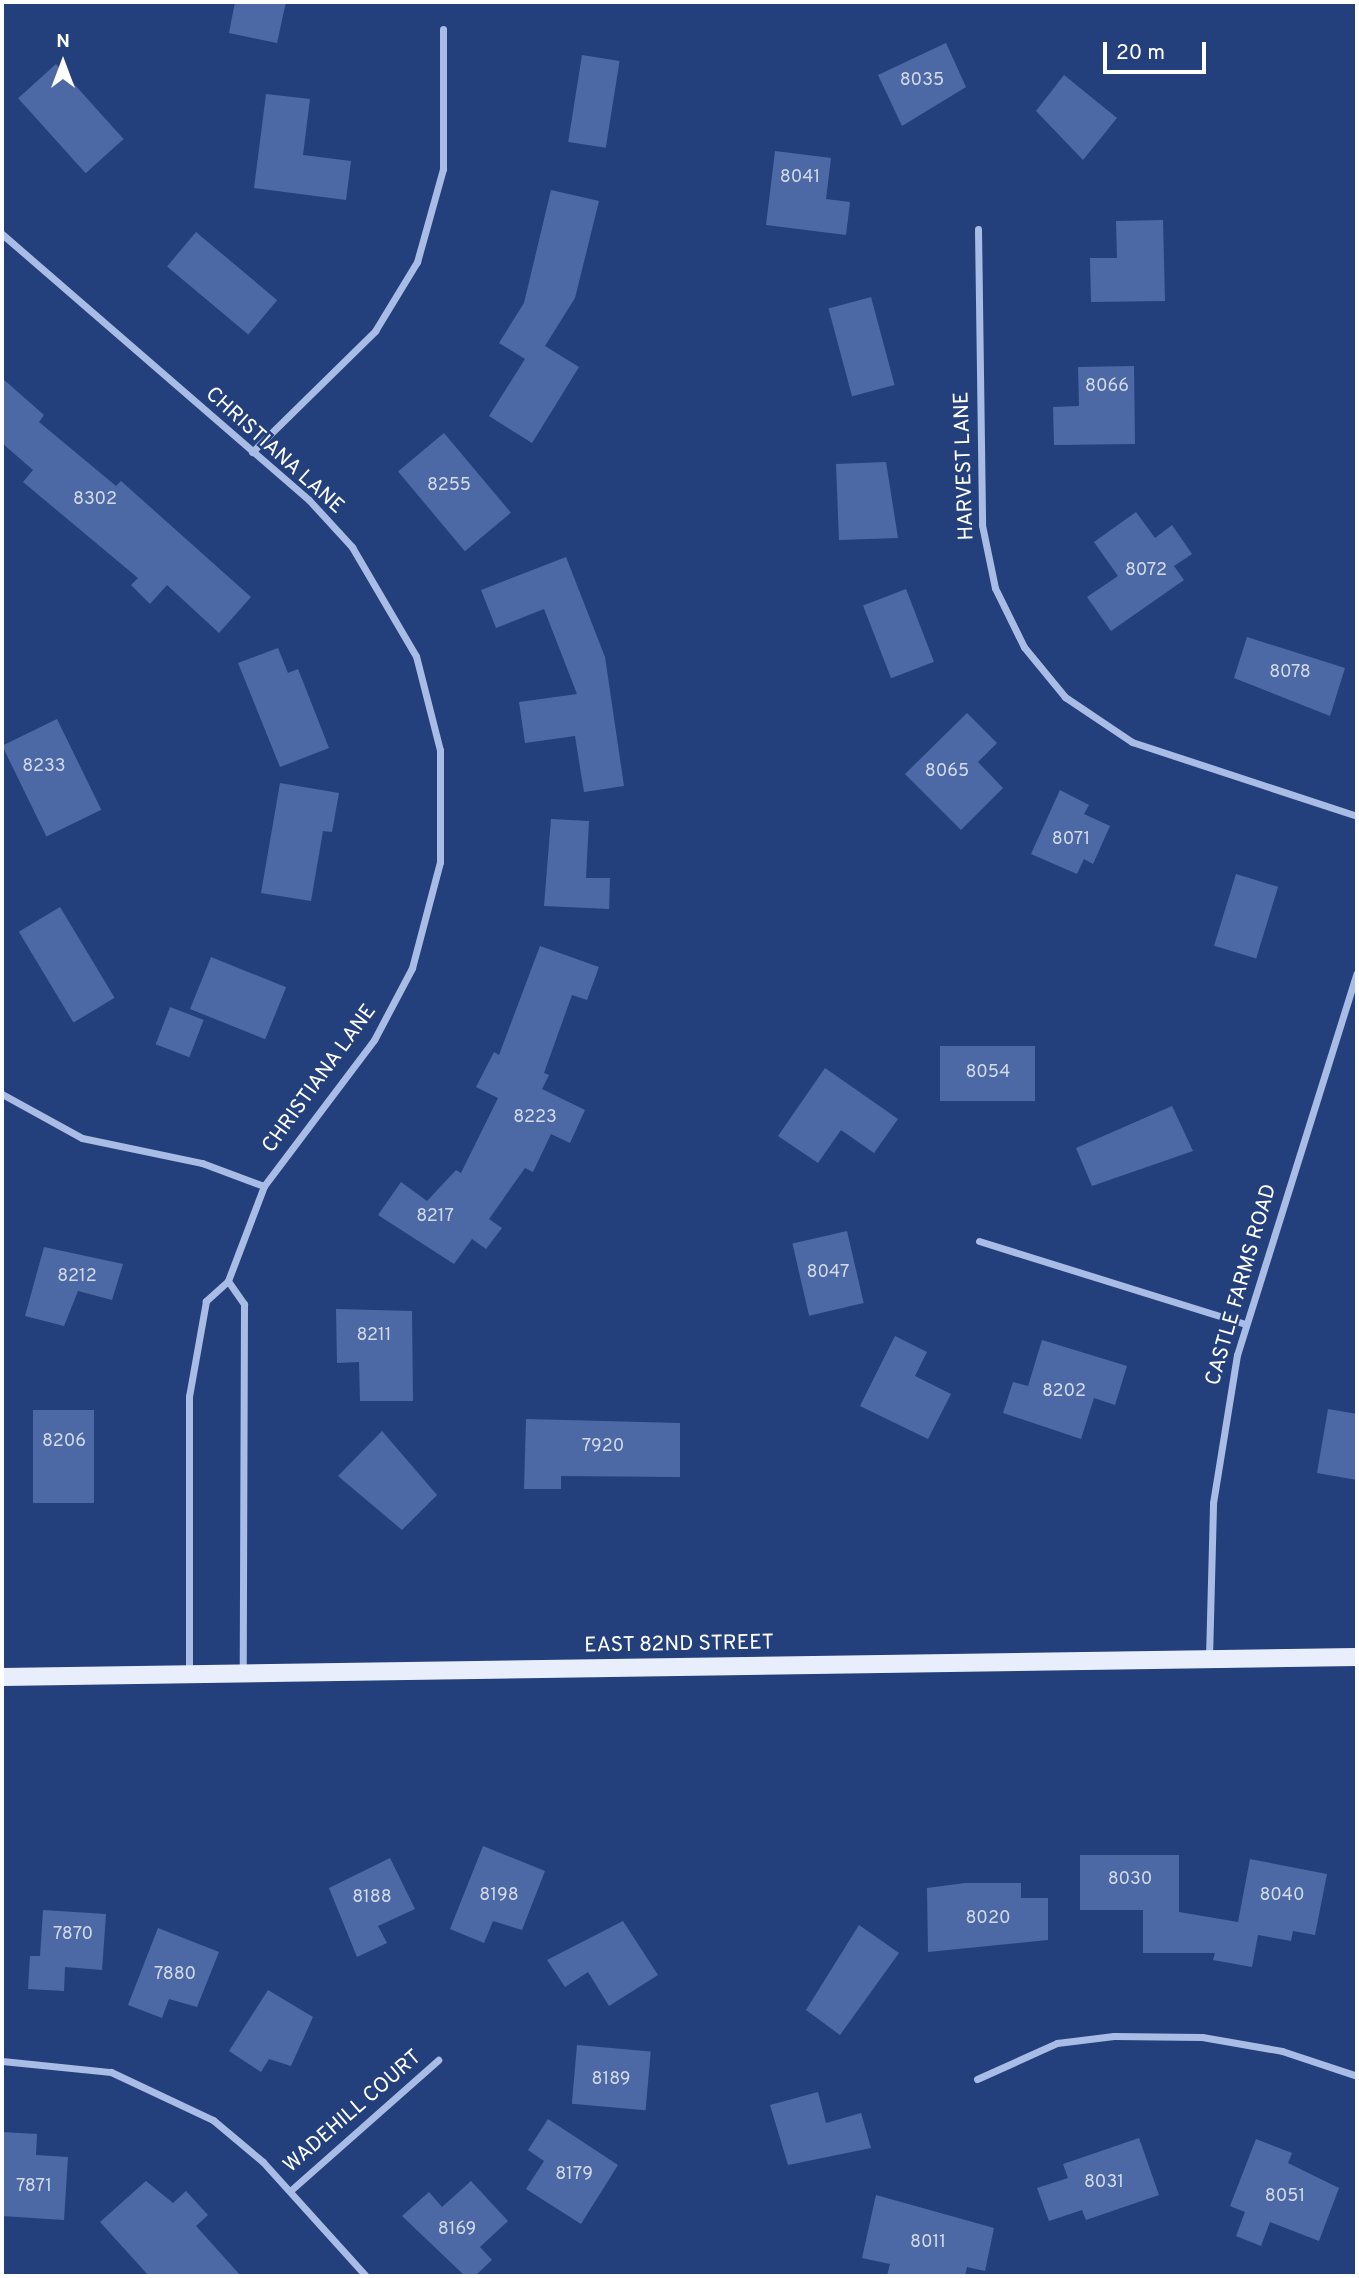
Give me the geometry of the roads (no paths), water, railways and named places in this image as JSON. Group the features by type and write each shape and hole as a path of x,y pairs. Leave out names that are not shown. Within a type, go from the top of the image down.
{"main road":[{"name":"EAST 82ND STREET","path":"2,1677 1357,1657"}],"street":[{"path":"252,452 375,331 410,278 443,169 443,29"},
{"name":"HARVEST LANE","path":"978,229 982,525 995,588 1024,648 1071,702 1132,742 1357,816"},
{"name":"CHRISTIANA LANE","path":"2,234 331,523 388,599 424,682 444,797 436,893 398,999 264,1186 228,1282 206,1301 189,1396 189,1675"},
{"name":"CASTLE FARMS ROAD","path":"1209,1659 1217,1469 1245,1324 1357,973"},
{"path":"2,1094 73,1135 191,1160 264,1186"},
{"path":"979,1241 1245,1324"},
{"path":"228,1282 244,1304 243,1675"},
{"path":"977,2079 1057,2043 1114,2036 1202,2037 1282,2051 1357,2076"},
{"name":"WADEHILL COURT","path":"290,2191 438,2060"},
{"path":"2,2061 79,2064 157,2088 214,2120 290,2191 366,2276"}]}
